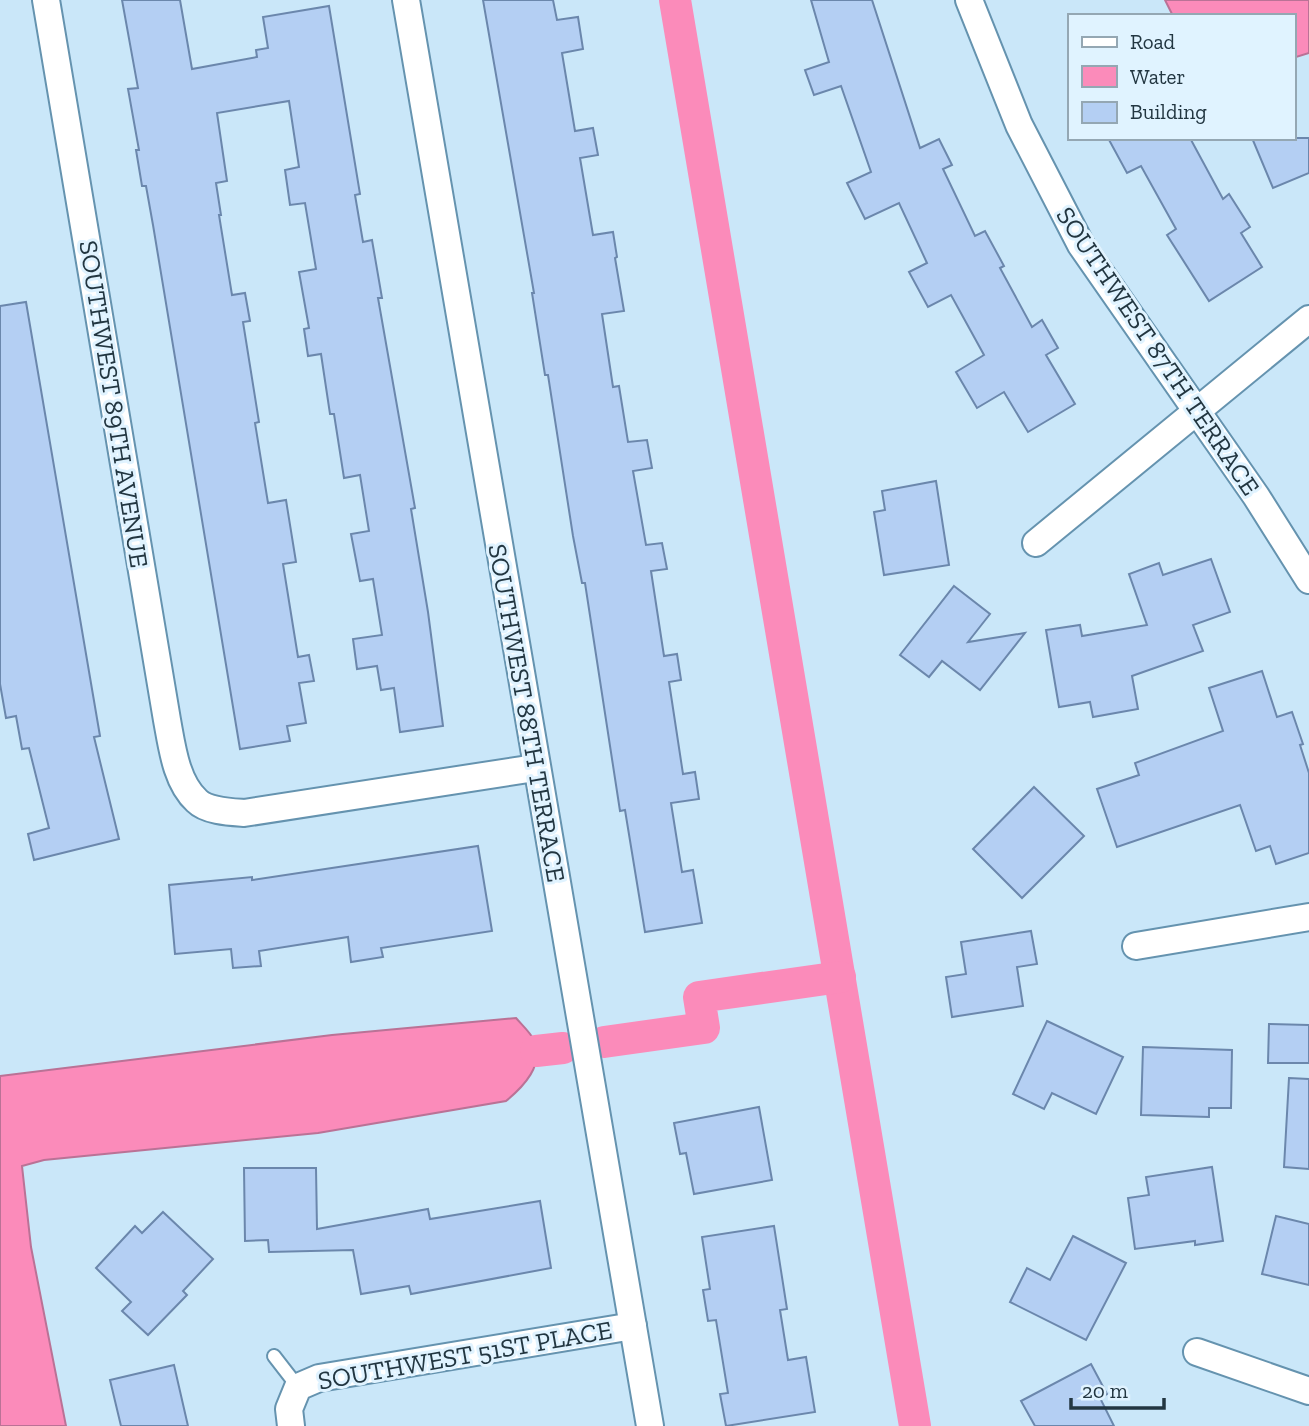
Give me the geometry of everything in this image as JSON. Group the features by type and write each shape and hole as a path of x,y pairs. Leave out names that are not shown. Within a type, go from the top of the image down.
{"street":[{"name":"SOUTHWEST 89TH AVENUE","path":"47,0 167,720 174,757 184,783 198,803 223,811 244,813 535,768"},
{"name":"SOUTHWEST 88TH TERRACE","path":"405,0 650,1426"},
{"name":"SOUTHWEST 87TH TERRACE","path":"969,0 1013,113 1046,181 1082,245 1256,496 1309,580"},
{"path":"1036,543 1309,319"},
{"path":"1136,946 1309,917"},
{"name":"SOUTHWEST 51ST PLACE","path":"299,1387 319,1378 633,1326"},
{"path":"1197,1352 1309,1391"},
{"path":"291,1426 289,1409 299,1387"}],"lane":[{"path":"274,1356 299,1387"}],"water":[{"path":"1165,0 1309,0 1309,53 1295,57 1295,14 1172,14"},
{"path":"516,1018 534,1040 537,1058 525,1082 506,1101 318,1133 44,1160 22,1166 31,1247 66,1426 0,1426 0,1076 332,1035"}],"building":[{"path":"122,0 180,0 192,69 257,57 256,50 268,48 263,17 329,6 360,194 355,195 363,242 372,240 382,298 378,298 415,508 411,509 443,726 400,732 394,688 381,690 377,666 357,669 353,639 382,635 373,579 360,581 351,534 369,531 360,475 344,478 321,354 308,356 304,329 309,328 299,272 316,269 305,203 290,205 285,170 299,167 289,101 217,113 227,181 216,183 232,295 245,293 250,321 243,322 259,422 255,423 268,503 286,500 296,562 283,564 298,657 309,655 314,681 299,683 306,723 287,726 290,741 240,749 153,225 146,186 142,186 136,150 139,150 128,89 138,88"},
{"path":"483,0 553,0 557,20 578,17 583,49 562,53 575,131 593,128 598,155 580,158 593,235 613,232 617,257 615,258 624,311 602,314 613,387 619,386 628,442 647,440 652,468 633,471 646,545 662,543 667,569 651,571 664,656 677,654 681,680 669,682 683,774 695,772 699,799 671,803 682,872 693,870 702,923 645,932 625,810 620,811 585,583 582,583 573,536"},
{"path":"811,0 872,0 920,148 939,139 952,165 943,169 975,236 985,231 1004,266 1000,268 1032,327 1042,320 1058,348 1046,355 1075,404 1028,432 1004,392 977,408 956,372 984,355 951,295 928,307 909,272 927,263 899,203 865,219 847,183 871,172 841,86 814,95 805,70 829,62"},
{"path":"1309,138 1309,173 1273,188 1253,140"},
{"path":"1109,140 1191,140 1223,199 1229,194 1250,227 1241,233 1262,267 1209,301 1167,235 1176,229 1141,166 1127,173"},
{"path":"26,302 100,736 94,737 119,839 34,860 28,834 49,828 29,748 22,749 16,716 6,718 0,684 0,306"},
{"path":"936,481 949,565 884,575 874,512 885,510 882,491"},
{"path":"1211,559 1230,612 1193,625 1203,651 1132,676 1138,709 1093,717 1090,702 1059,707 1046,630 1080,625 1082,636 1147,625 1129,574 1159,563 1163,575"},
{"path":"954,586 990,614 968,642 1025,633 980,690 942,661 929,677 900,655"},
{"path":"1262,671 1277,717 1292,712 1303,744 1300,745 1309,773 1309,853 1276,864 1270,846 1256,851 1240,805 1117,847 1097,789 1139,775 1135,763 1223,731 1209,688"},
{"path":"1034,787 1084,836 1022,898 973,849"},
{"path":"478,846 492,931 381,948 383,957 351,962 348,937 259,951 261,966 233,968 231,949 175,954 169,885 252,877 252,880"},
{"path":"1031,931 1037,964 1017,967 1023,1006 952,1017 946,977 966,974 961,942"},
{"path":"1047,1021 1123,1057 1096,1114 1052,1093 1044,1109 1013,1094"},
{"path":"1269,1024 1309,1025 1309,1063 1268,1063"},
{"path":"1143,1047 1232,1050 1231,1108 1209,1108 1209,1117 1141,1115"},
{"path":"1289,1078 1309,1079 1309,1169 1284,1167"},
{"path":"759,1107 772,1180 694,1194 686,1153 680,1154 674,1123"},
{"path":"1212,1167 1223,1241 1195,1245 1195,1241 1135,1249 1128,1198 1149,1195 1146,1177"},
{"path":"244,1168 316,1168 317,1229 428,1209 430,1219 540,1201 551,1268 411,1294 409,1286 361,1294 353,1250 269,1252 268,1240 245,1241"},
{"path":"163,1212 213,1259 183,1291 187,1295 148,1335 122,1311 131,1302 96,1268 135,1226 142,1233"},
{"path":"1276,1216 1309,1224 1309,1285 1262,1274"},
{"path":"774,1226 787,1309 780,1310 788,1360 806,1357 815,1412 726,1426 720,1394 728,1393 716,1320 708,1321 703,1290 710,1289 702,1237"},
{"path":"1073,1236 1126,1263 1086,1340 1010,1302 1027,1268 1050,1280"},
{"path":"1091,1364 1107,1394 1100,1398 1114,1426 1035,1426 1021,1401"},
{"path":"174,1365 188,1426 121,1426 110,1380"}],"waterway":[{"path":"675,0 915,1426"},
{"path":"604,1042 704,1028 699,997 840,977"},
{"path":"536,1051 563,1048"}]}
